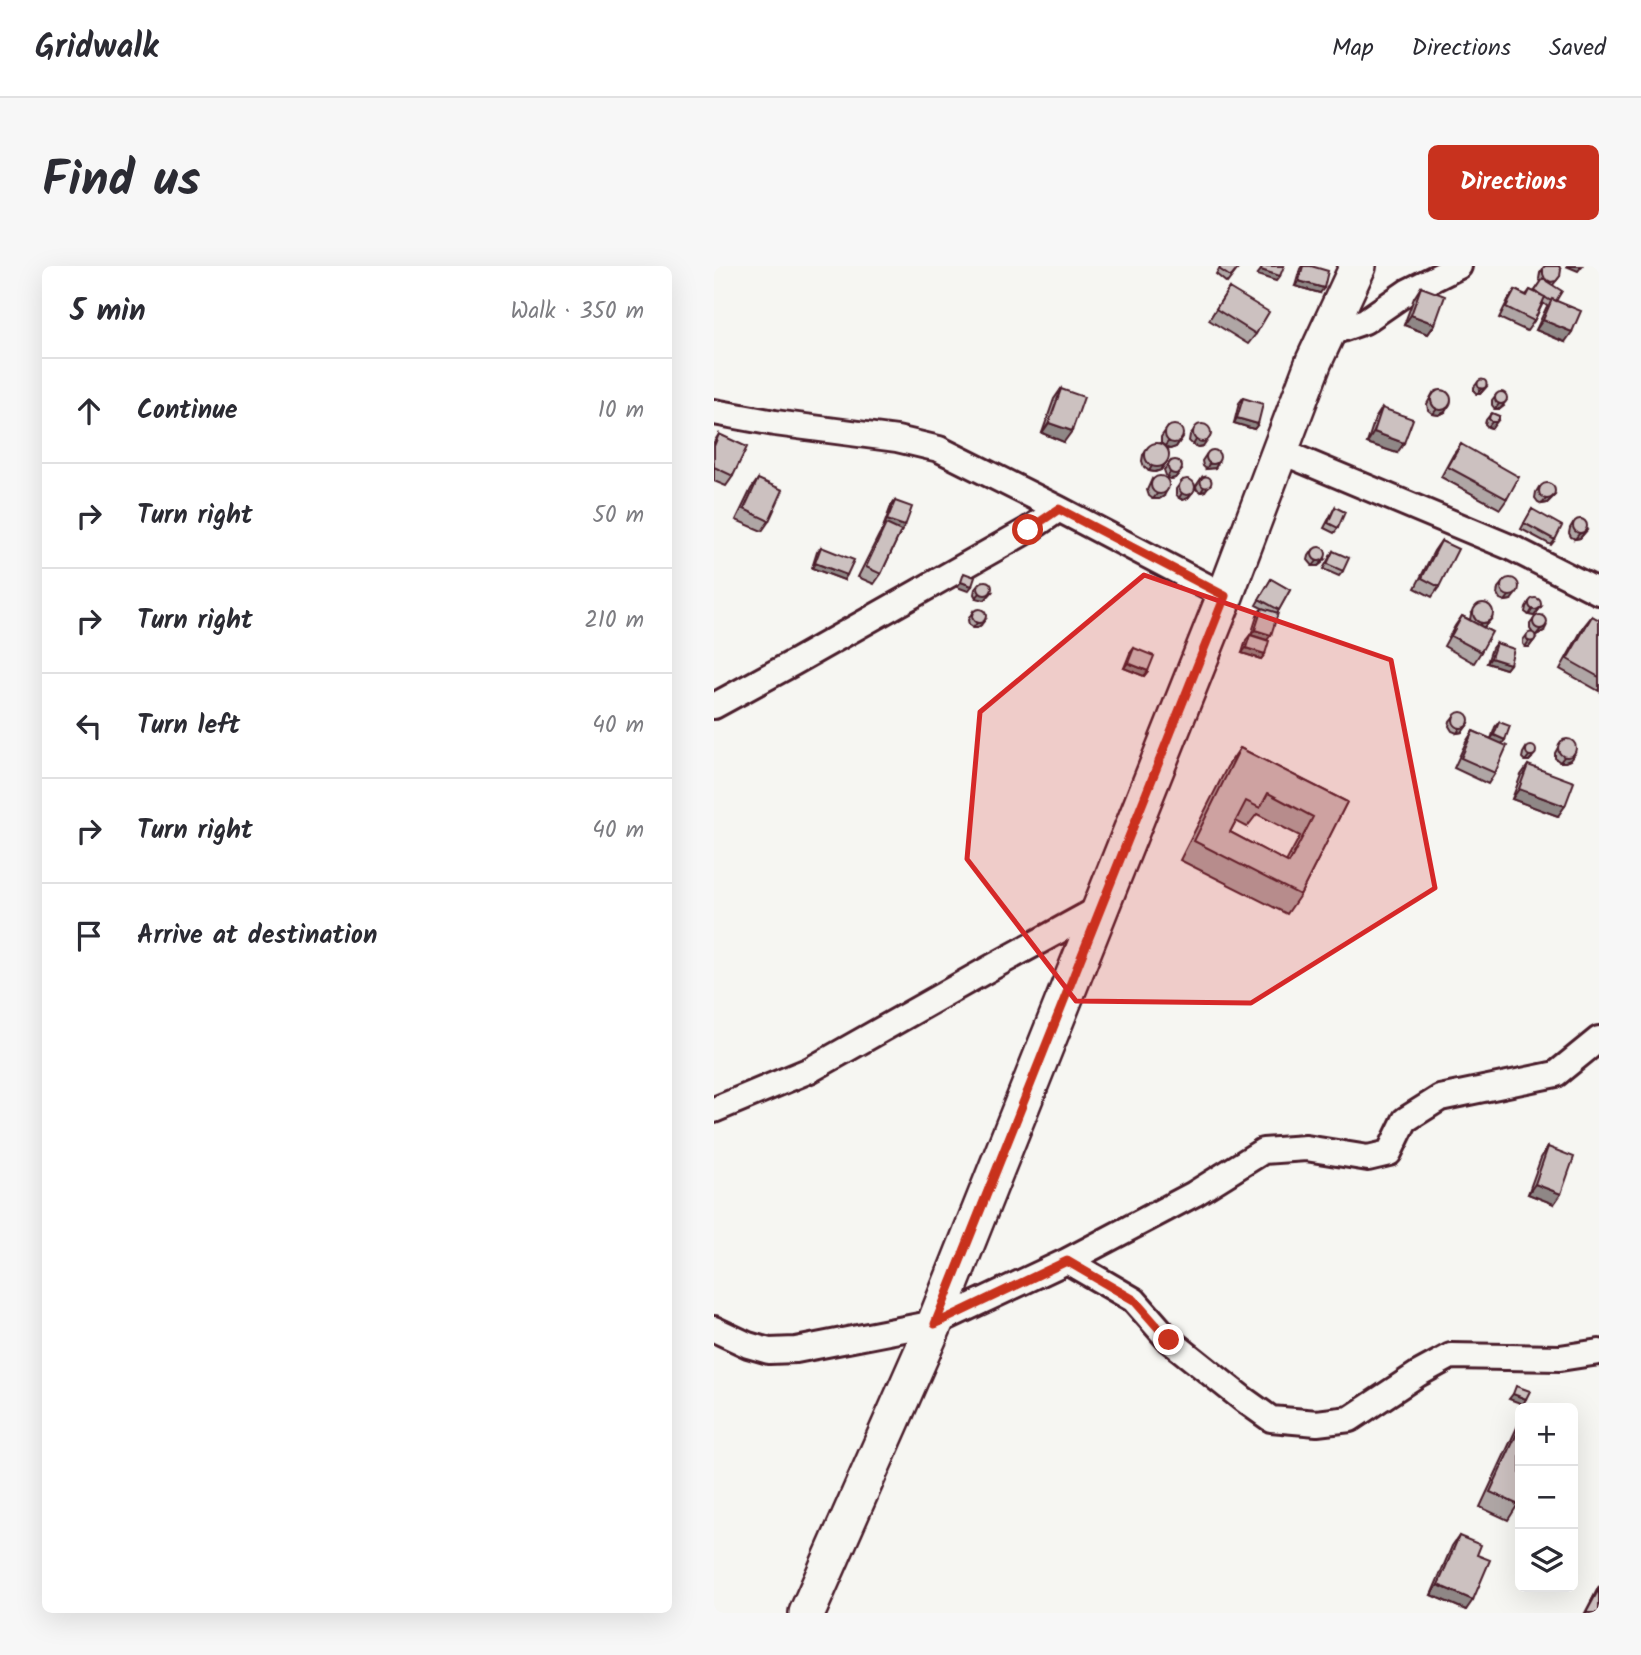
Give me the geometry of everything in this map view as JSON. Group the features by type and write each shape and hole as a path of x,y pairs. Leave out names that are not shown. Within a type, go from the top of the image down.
{"street":[{"path":"807,1613 935,1324 1225,596 1314,361 1358,266"},
{"path":"1326,334 1365,321 1408,292 1459,266"},
{"path":"714,412 897,439 939,449 1225,596"},
{"path":"1280,451 1512,548 1599,592"},
{"path":"714,706 1016,536 1059,509"},
{"path":"714,1110 810,1070 1102,907"},
{"path":"714,1329 769,1352 796,1350 935,1324 1067,1261 1194,1194 1264,1151 1307,1148 1368,1158 1389,1153 1405,1120 1440,1097 1556,1074 1599,1039"},
{"path":"1067,1261 1134,1300 1169,1340 1271,1419 1317,1423 1350,1419 1418,1374 1451,1356 1560,1358 1599,1352"}],"highlighted area":[{"path":"1144,575 1391,660 1435,888 1251,1003 1076,1001 967,859 980,712"}],"building":[{"path":"1221,266 1240,266 1231,277 1219,269"},
{"path":"1262,266 1284,266 1280,276 1261,270"},
{"path":"1303,266 1328,271 1324,288 1299,281"},
{"path":"1545,266 1559,266 1560,276 1556,281 1545,279"},
{"path":"1543,279 1562,291 1556,301 1551,301 1535,291"},
{"path":"1421,287 1445,296 1435,324 1411,315"},
{"path":"1229,288 1269,312 1256,334 1216,309"},
{"path":"1515,290 1527,296 1530,290 1545,297 1534,321 1506,307"},
{"path":"1552,299 1581,311 1572,332 1543,320"},
{"path":"1482,379 1487,384 1482,389 1477,384"},
{"path":"1061,389 1084,397 1072,431 1049,423"},
{"path":"1441,390 1448,393 1451,400 1448,407 1441,410 1434,407 1431,400 1434,393"},
{"path":"1501,392 1507,398 1501,404 1495,398"},
{"path":"1243,398 1263,404 1258,424 1237,418"},
{"path":"1382,408 1413,419 1404,443 1374,432"},
{"path":"1492,413 1499,416 1496,422 1489,419"},
{"path":"1202,424 1208,427 1211,433 1208,439 1202,442 1196,439 1193,433 1196,427"},
{"path":"1174,425 1180,428 1183,434 1180,440 1174,443 1168,440 1165,434 1168,428"},
{"path":"719,434 747,447 733,476 714,467 714,446"},
{"path":"1157,443 1165,447 1169,455 1165,463 1157,467 1149,463 1145,455 1149,447"},
{"path":"1461,444 1519,477 1507,499 1448,467"},
{"path":"1210,450 1216,450 1220,457 1216,464 1210,464 1206,460 1206,454"},
{"path":"1175,460 1180,462 1180,472 1175,474 1170,472 1168,467 1170,462"},
{"path":"1160,476 1167,478 1167,492 1160,494 1153,492 1151,485 1153,478"},
{"path":"1206,477 1210,478 1210,486 1206,487 1202,486 1201,482 1202,478"},
{"path":"758,479 783,490 769,521 744,509"},
{"path":"1187,479 1195,487 1187,495 1179,487"},
{"path":"1544,483 1550,483 1555,491 1553,497 1544,499 1539,494 1539,488"},
{"path":"895,501 912,507 905,526 887,520"},
{"path":"1335,507 1345,512 1338,528 1328,523"},
{"path":"1532,509 1562,526 1555,540 1524,523"},
{"path":"1577,519 1583,519 1587,526 1583,533 1577,533 1573,529 1573,523"},
{"path":"886,524 901,531 881,574 866,567"},
{"path":"1441,541 1458,549 1439,587 1422,578"},
{"path":"821,547 854,560 847,575 815,563"},
{"path":"1319,547 1324,549 1324,559 1319,561 1314,559 1312,554 1314,549"},
{"path":"1333,551 1349,558 1343,571 1327,564"},
{"path":"964,573 975,577 972,586 961,582"},
{"path":"1510,578 1516,581 1519,587 1516,593 1510,596 1504,593 1501,587 1504,581"},
{"path":"1271,579 1290,590 1279,610 1259,599"},
{"path":"982,581 988,581 992,588 988,595 982,595 978,591 978,585"},
{"path":"1535,598 1541,604 1535,610 1529,604"},
{"path":"1483,603 1490,606 1493,613 1490,620 1483,623 1476,620 1473,613 1476,606"},
{"path":"1262,608 1278,613 1271,635 1255,630"},
{"path":"976,609 982,609 986,616 982,623 976,623 972,619 972,613"},
{"path":"1540,615 1545,617 1545,627 1540,629 1535,627 1533,622 1535,617"},
{"path":"1462,616 1492,632 1481,652 1451,636"},
{"path":"1592,616 1599,620 1599,677 1567,659"},
{"path":"1531,632 1536,637 1531,642 1526,637"},
{"path":"1250,635 1269,641 1265,654 1246,648"},
{"path":"1496,643 1514,649 1510,664 1491,658"},
{"path":"1134,648 1154,656 1148,671 1128,663"},
{"path":"1458,712 1464,712 1469,720 1467,726 1458,728 1453,723 1453,717"},
{"path":"1499,722 1510,726 1505,740 1494,735"},
{"path":"1473,731 1507,746 1495,773 1461,758"},
{"path":"1567,739 1573,742 1576,748 1573,754 1567,757 1561,754 1558,748 1561,742"},
{"path":"1531,746 1535,747 1535,755 1531,756 1527,755 1526,751 1527,747"},
{"path":"1240,748 1347,802 1300,895 1194,841","holes":["1268,793 1313,817 1289,863 1230,832 1246,801 1260,808"]},
{"path":"1528,765 1574,782 1565,806 1519,789"},
{"path":"1548,1147 1574,1157 1561,1194 1535,1184"},
{"path":"1516,1386 1530,1391 1526,1399 1513,1394"},
{"path":"1515,1438 1515,1503 1490,1492"},
{"path":"1459,1536 1481,1545 1477,1555 1490,1560 1473,1600 1438,1585"},
{"path":"1599,1589 1599,1613 1586,1613"}],"route":[{"path":"1028,530 1059,509 1225,596 935,1324 1067,1261 1134,1300 1169,1340"}]}
